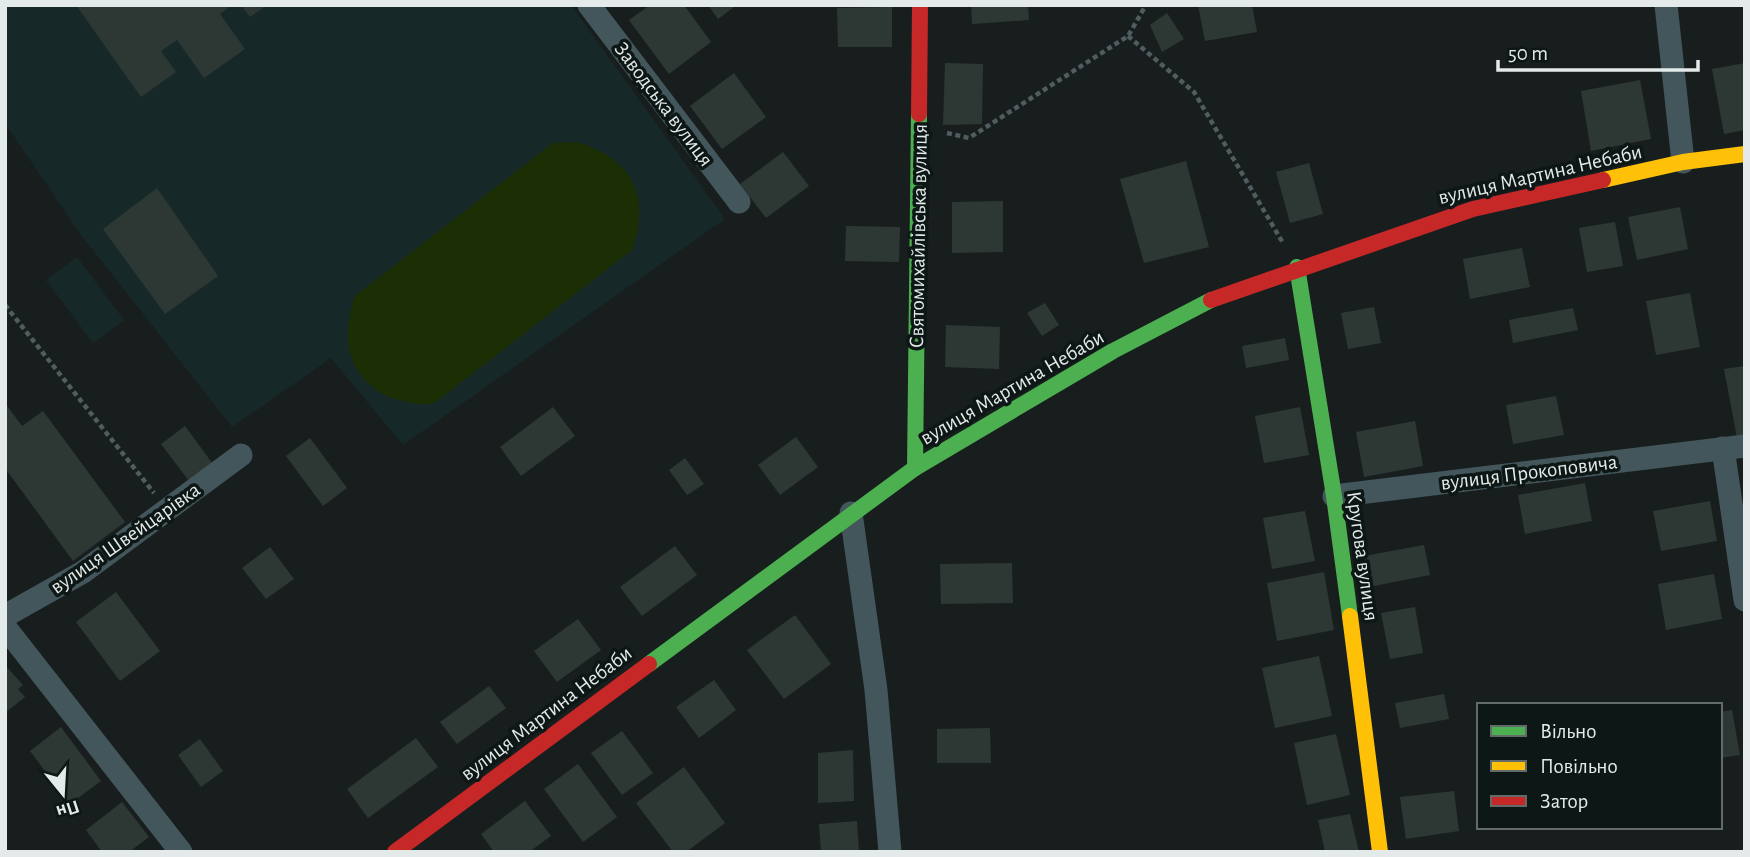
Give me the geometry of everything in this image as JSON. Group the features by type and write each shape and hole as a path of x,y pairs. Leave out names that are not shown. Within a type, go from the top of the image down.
{"street":[{"name":"Заводська вулиця","path":"589,5 740,202"},
{"name":"Святомихайлівська вулиця","path":"915,468 920,5"},
{"path":"1666,5 1683,162"},
{"name":"вулиця Мартина Небаби","path":"395,852 915,468 1113,351 1214,298 1297,267 1473,209 1683,162 1745,154"},
{"name":"Кругова вулиця","path":"1297,267 1334,496 1380,852"},
{"name":"вулиця Прокоповича","path":"1334,496 1734,447 1745,600"},
{"name":"вулиця Швейцарівка","path":"5,616 83,572 241,455"},
{"path":"851,513 876,690 890,852"},
{"path":"5,627 181,852"}],"path":[{"path":"919,131 940,131 969,138 1128,36 1146,5"},
{"path":"1128,36 1194,92 1297,267"},
{"path":"5,304 168,510"}],"shaded area":[{"path":"5,5 571,5 725,219 403,445 331,358 232,427 78,231 5,123"},
{"path":"77,257 124,320 93,343 46,280"}],"green space":[{"path":"577,142 611,158 624,169 632,182 639,212 632,250 433,404 409,403 389,397 373,388 360,375 352,359 348,340 349,319 355,296 553,143"}],"building":[{"path":"76,5 232,5 220,14 245,49 204,78 177,40 161,51 176,72 141,97"},
{"path":"241,5 267,5 250,17"},
{"path":"650,5 684,5 711,42 669,74 629,20"},
{"path":"708,5 737,5 718,19"},
{"path":"971,5 1028,5 1029,20 972,24"},
{"path":"1198,5 1252,5 1257,32 1205,41"},
{"path":"892,7 892,47 838,47 837,8"},
{"path":"1167,13 1184,39 1162,52 1150,25"},
{"path":"945,63 983,64 982,124 943,125"},
{"path":"1745,63 1745,130 1724,134 1712,69"},
{"path":"734,73 766,117 722,149 690,106"},
{"path":"1640,80 1651,139 1591,151 1581,91"},
{"path":"783,152 809,186 766,218 740,184"},
{"path":"1186,161 1209,247 1144,263 1120,179"},
{"path":"1309,163 1323,214 1290,223 1276,172"},
{"path":"157,188 218,276 165,314 103,229"},
{"path":"1003,201 1003,252 952,253 952,202"},
{"path":"1680,207 1688,249 1637,260 1628,217"},
{"path":"1615,222 1623,266 1587,272 1579,228"},
{"path":"846,226 900,227 899,262 845,261"},
{"path":"1522,248 1530,287 1470,299 1463,259"},
{"path":"1690,293 1700,347 1656,355 1646,301"},
{"path":"1045,303 1059,325 1042,336 1027,313"},
{"path":"1374,307 1381,343 1348,349 1341,313"},
{"path":"1573,308 1578,330 1513,343 1509,320"},
{"path":"946,325 1000,327 999,369 945,367"},
{"path":"1285,338 1289,360 1246,368 1242,346"},
{"path":"1745,366 1745,437 1737,438 1724,369"},
{"path":"1556,396 1564,435 1513,444 1506,405"},
{"path":"5,403 22,426 43,411 125,522 73,561 5,468"},
{"path":"553,407 575,436 521,476 500,447"},
{"path":"1300,407 1309,455 1264,463 1255,416"},
{"path":"1415,421 1423,466 1364,477 1356,432"},
{"path":"185,426 213,464 189,481 161,444"},
{"path":"796,437 818,467 780,495 758,465"},
{"path":"310,438 347,488 323,506 286,456"},
{"path":"685,458 704,484 687,495 669,470"},
{"path":"1585,483 1592,521 1525,534 1518,495"},
{"path":"1710,501 1717,541 1661,551 1653,511"},
{"path":"1305,511 1315,561 1272,569 1263,518"},
{"path":"1424,545 1430,575 1369,587 1364,556"},
{"path":"675,546 697,575 642,616 620,587"},
{"path":"270,547 294,579 266,599 242,568"},
{"path":"1012,563 1013,603 941,604 940,564"},
{"path":"1324,572 1334,630 1277,641 1267,583"},
{"path":"1714,574 1722,619 1666,630 1658,584"},
{"path":"116,592 160,651 120,681 76,622"},
{"path":"1415,607 1423,653 1390,659 1381,613"},
{"path":"795,615 831,664 784,699 747,650"},
{"path":"578,619 601,650 557,682 534,651"},
{"path":"1319,656 1332,716 1275,728 1262,668"},
{"path":"5,665 23,685 18,689 25,697 5,713"},
{"path":"714,680 736,710 699,738 676,707"},
{"path":"489,686 506,708 457,744 440,722"},
{"path":"1444,694 1449,719 1400,728 1395,703"},
{"path":"1732,710 1740,755 1722,758 1722,712"},
{"path":"61,727 101,781 70,804 30,751"},
{"path":"990,728 991,763 937,763 937,729"},
{"path":"622,731 653,773 622,795 591,753"},
{"path":"1336,734 1350,795 1307,805 1294,743"},
{"path":"416,738 438,767 368,818 347,789"},
{"path":"200,739 223,771 201,787 178,755"},
{"path":"853,750 854,801 818,803 818,753"},
{"path":"578,764 617,817 583,842 544,789"},
{"path":"684,767 725,823 686,852 673,852 636,803"},
{"path":"1454,791 1459,831 1406,839 1400,797"},
{"path":"525,801 551,836 529,852 494,852 481,834"},
{"path":"122,802 149,837 129,852 102,852 86,830"},
{"path":"1350,814 1359,852 1325,852 1318,820"},
{"path":"857,821 859,852 821,852 819,824"}],"traffic: fast":[{"path":"915,468 919,114"},
{"path":"1297,267 1334,496 1350,616"},
{"path":"649,664 915,468 1113,351 1211,300"}],"traffic: slow":[{"path":"1603,180 1683,162 1745,154"},
{"path":"1350,616 1380,852"}],"traffic: jam":[{"path":"919,114 920,5"},
{"path":"1211,300 1473,209 1603,180"},
{"path":"395,852 649,664"}]}
